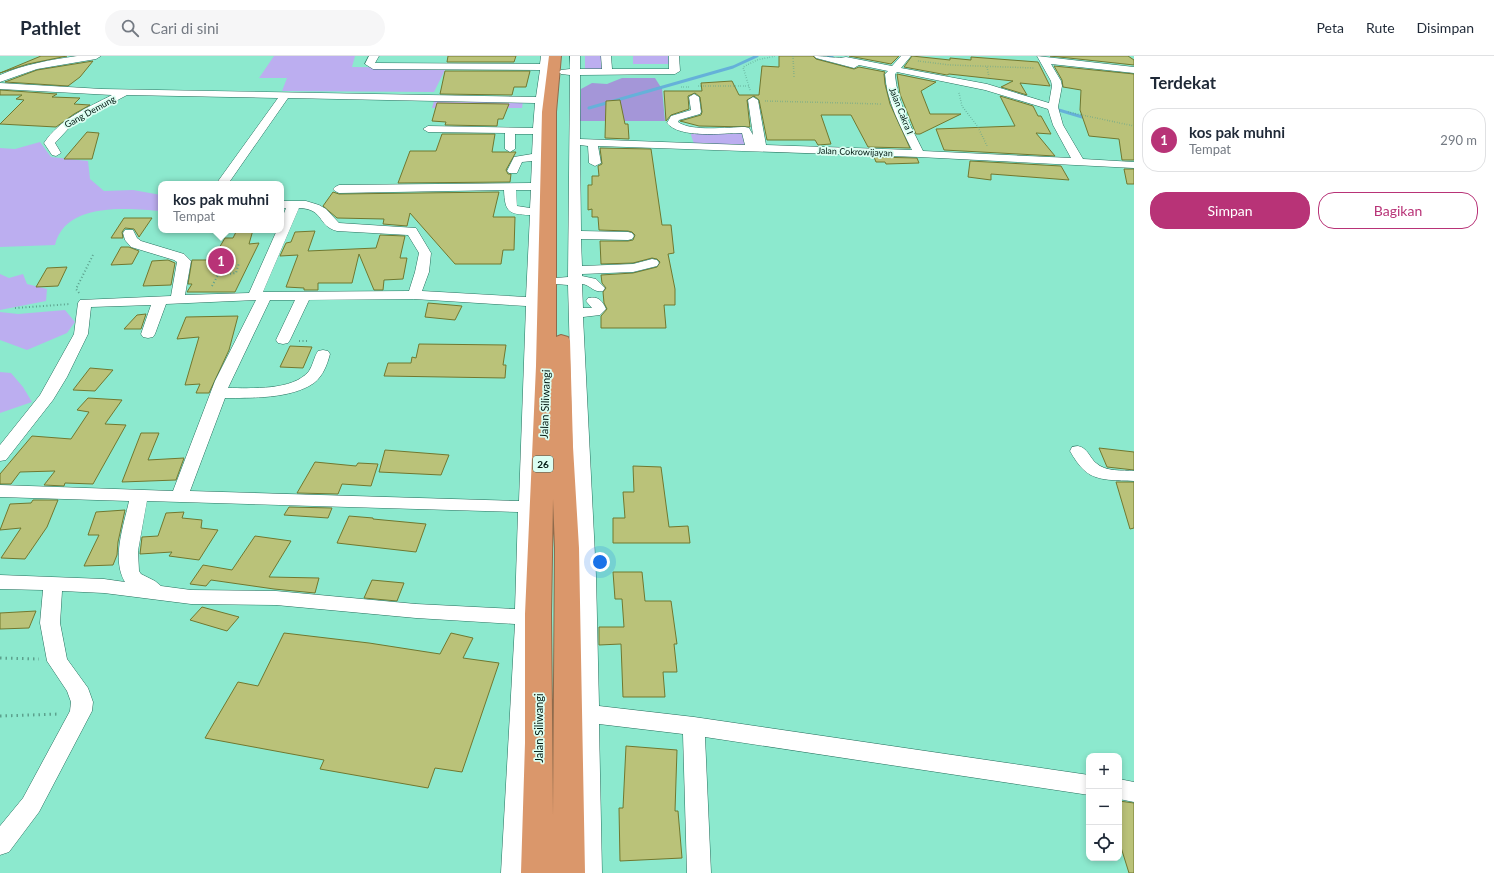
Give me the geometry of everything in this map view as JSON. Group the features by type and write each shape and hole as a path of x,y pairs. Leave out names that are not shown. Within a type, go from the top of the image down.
{"highway":[{"name":"Jalan Siliwangi","path":"555,62 549,112 544,131 543,186 547,358 562,447 567,548 569,873"},
{"name":"Jalan Siliwangi","path":"537,873 540,743 537,423 547,358 570,277 555,62"}],"street":[{"path":"54,56 68,61"},
{"path":"0,79 16,72 35,67 96,56"},
{"path":"374,56 370,64 373,66 522,66 555,62 607,72 675,71 674,56"},
{"path":"522,66 525,56"},
{"path":"606,56 607,72"},
{"path":"819,56 892,71 905,58"},
{"path":"547,358 533,302 536,212 543,186 538,157 544,131 540,100 555,62"},
{"path":"555,62 574,114 576,147 575,241 570,277 576,313 586,576 590,873"},
{"path":"1045,62 1134,70"},
{"path":"1045,62 1057,86 1054,110 1063,134 1079,162"},
{"name":"Jalan Cakra I","path":"919,154 891,90 892,71 919,74 987,87 1054,110"},
{"path":"0,86 71,93 126,92 540,100"},
{"name":"Gang Demung","path":"56,153 49,143 56,133 65,125 126,92"},
{"path":"695,92 696,112 675,118 672,123 678,128 687,130 745,130 756,148"},
{"path":"224,181 285,96"},
{"path":"753,100 756,148"},
{"path":"428,129 544,131"},
{"path":"687,130 690,146"},
{"path":"510,131 510,149"},
{"name":"Jalan Cokrowijayan","path":"576,147 690,146 756,148 919,154 1134,165"},
{"path":"576,147 594,154"},
{"path":"513,171 518,159 538,157"},
{"path":"510,186 512,209 536,212"},
{"path":"339,189 543,186"},
{"path":"284,205 313,206 319,209 330,223 337,226 412,231 425,253 422,272 414,295"},
{"path":"284,231 294,205"},
{"path":"129,233 131,240 136,244 179,257 184,261 177,299"},
{"path":"180,495 218,393 259,296 283,233"},
{"path":"575,241 585,248 596,245 600,235 628,236"},
{"path":"570,277 633,268 652,263"},
{"path":"570,277 592,282 599,310 595,312 576,313"},
{"path":"0,456 24,427 59,377 81,334 85,302 259,296 414,295 533,302"},
{"path":"283,340 304,296"},
{"path":"148,334 160,300"},
{"path":"218,393 284,390 305,383 316,373 323,354"},
{"path":"513,873 525,617 527,507 537,423"},
{"path":"1078,451 1090,467 1097,471 1134,476"},
{"path":"0,491 139,496 180,495 527,507"},
{"path":"139,496 128,569 133,577 149,585 156,593"},
{"path":"0,582 104,586 191,597 276,598 416,611 525,617"},
{"path":"0,844 31,805 81,711 82,702 77,688 56,661 50,623 53,585"},
{"path":"589,714 694,726 1086,785"},
{"path":"694,726 699,873"},
{"path":"1122,790 1134,792"}],"path":[{"path":"746,73 743,67 747,64 775,56"},
{"path":"793,56 794,77"},
{"path":"905,58 950,65 1045,62"},
{"path":"681,87 689,86"},
{"path":"695,92 738,86 749,86"},
{"path":"957,88 962,106 978,127 991,158"},
{"path":"784,102 897,104"},
{"path":"1054,110 1110,118 1134,126"},
{"path":"15,308 85,302 76,289 92,256"},
{"path":"204,298 218,275 236,273 239,263"},
{"path":"0,658 56,661"},
{"path":"0,716 63,714 81,711"}],"shaded area":[{"path":"274,56 355,56 352,67 446,68 434,92 282,91 287,78 259,78"},
{"path":"585,56 604,56 605,70 585,69"},
{"path":"633,56 668,56 669,64 633,64"},
{"path":"622,78 655,78 662,89 665,121 580,121 581,89 592,83 607,84"},
{"path":"434,101 523,101 522,108 432,108"},
{"path":"692,132 742,133 745,146 694,144 691,135"},
{"path":"40,142 51,157 88,161 90,179 104,191 133,190 158,194 158,211 115,209 99,211 84,215 71,221 61,231 55,245 0,247 0,148 15,149"},
{"path":"0,274 9,278 23,274 27,284 47,289 46,301 0,310"},
{"path":"65,310 75,322 67,333 27,350 0,340 0,312 18,314"},
{"path":"0,372 11,373 23,387 32,402 0,413"}],"building":[{"path":"41,56 67,56 28,64 0,73"},
{"path":"448,56 516,56 514,62 447,62"},
{"path":"779,56 813,56 816,59 854,69 859,67 885,72 885,84 890,104 910,148 868,147 851,115 821,115 831,144 818,145 815,140 767,140 759,100 754,96 747,100 750,127 699,126 680,121 701,115 700,97 695,93 688,96 689,109 671,115 666,121 664,91 702,91 701,83 732,81 739,95 759,95 762,66 779,67"},
{"path":"849,56 899,56 891,64"},
{"path":"912,56 950,60 950,58 971,60 971,57 1038,62 1050,86 1020,83 1027,95 1001,87 1013,81 947,75 904,67"},
{"path":"1050,56 1128,56 1134,60 1134,65"},
{"path":"93,61 80,77 68,86 5,82 37,70"},
{"path":"1054,66 1134,74 1134,160 1122,160 1119,139 1089,136 1080,110 1081,90 1063,87 1062,80"},
{"path":"445,71 530,71 526,87 514,87 512,95 440,94"},
{"path":"897,74 936,82 921,91 930,114 961,114 920,134 916,134 900,94"},
{"path":"0,90 57,94 52,97 80,98 74,104 90,105 56,127 0,124 24,100 16,99 22,95 0,95"},
{"path":"1000,96 1033,106 1038,116 1041,116 1051,134 1036,133 1055,156 944,150 936,129 1015,126"},
{"path":"620,100 625,124 628,124 629,139 605,138 606,101"},
{"path":"437,103 509,104 503,119 498,119 497,126 445,125 446,122 432,121"},
{"path":"87,132 99,133 92,159 64,159"},
{"path":"442,134 495,134 492,152 516,152 506,170 508,174 511,174 510,182 398,183 410,151 436,151"},
{"path":"600,148 651,149 662,225 671,225 674,253 668,254 675,289 675,305 664,305 666,328 601,328 601,316 607,309 604,303 603,292 606,288 602,283 601,275 633,273 657,267 660,262 657,259 652,258 633,263 601,264 600,241 628,241 633,240 635,235 628,231 599,230 598,217 592,217 592,209 588,210 588,185 592,185 592,176 599,176 598,166 602,164"},
{"path":"874,157 917,158 919,163 886,164 885,162 876,162"},
{"path":"970,161 1061,166 1069,180 991,174 991,180 968,177"},
{"path":"1124,169 1134,169 1134,184 1127,184"},
{"path":"333,192 339,194 499,192 493,217 515,217 514,250 503,250 501,264 455,264 410,213 407,226 383,224 384,219 337,218 323,206"},
{"path":"124,218 152,218 139,237 134,229 125,228 122,232 123,238 111,238"},
{"path":"315,231 308,251 376,248 380,235 405,236 400,258 407,258 403,279 384,280 383,290 374,290 359,254 352,283 318,283 318,290 304,290 304,288 286,287 298,255 280,256 286,243 291,242 295,232"},
{"path":"236,233 252,233 249,244 259,243 235,292 187,292 192,284 188,284 192,260 212,260 225,238 233,238"},
{"path":"121,247 129,247 139,251 132,264 111,265"},
{"path":"168,260 175,263 171,285 143,286 152,261"},
{"path":"67,267 58,286 36,287 47,268"},
{"path":"428,303 462,306 455,320 425,317"},
{"path":"146,314 141,329 124,329 137,315"},
{"path":"238,316 229,350 209,393 196,393 200,384 185,385 199,337 177,339 186,317"},
{"path":"419,344 506,345 503,365 506,365 505,378 384,376 388,363 411,363 412,357 416,358"},
{"path":"290,346 312,347 303,368 280,367"},
{"path":"90,368 113,370 95,391 73,390"},
{"path":"88,398 122,400 105,424 126,425 93,484 65,483 64,486 44,485 55,471 20,472 11,484 0,484 0,474 32,436 71,439 89,412 77,410"},
{"path":"141,433 159,433 148,460 184,458 176,480 122,482"},
{"path":"1099,448 1134,452 1134,470 1107,467"},
{"path":"385,450 449,455 441,475 379,472"},
{"path":"315,462 356,466 358,463 378,464 371,486 342,484 338,494 297,493"},
{"path":"633,466 661,467 669,527 688,526 690,543 613,543 613,518 625,518 623,492 634,492"},
{"path":"1116,482 1134,482 1134,528 1130,529"},
{"path":"33,500 58,500 47,527 25,559 1,558 21,528 0,530 10,504 31,503"},
{"path":"289,507 332,508 328,518 284,515"},
{"path":"125,510 118,542 117,555 113,565 84,566 99,535 88,535 96,512"},
{"path":"184,512 182,518 202,520 201,528 218,530 199,560 169,556 172,552 140,554 142,537 158,536 166,513"},
{"path":"349,516 426,524 416,552 337,543"},
{"path":"255,536 291,541 269,577 319,578 315,593 211,580 206,586 190,584 203,565 232,570"},
{"path":"613,572 642,572 645,601 671,601 677,644 674,644 677,672 663,672 665,697 623,697 621,644 599,645 599,627 624,627 622,599 615,599"},
{"path":"372,580 404,583 397,601 364,598"},
{"path":"202,607 239,617 227,631 190,620"},
{"path":"36,611 29,628 0,629 0,613"},
{"path":"284,633 369,643 440,654 451,633 473,638 463,658 499,663 462,772 435,768 428,788 320,769 324,760 205,738 238,682 258,686"},
{"path":"626,746 677,750 675,811 678,811 682,858 620,861 619,808 623,808"},
{"path":"1122,801 1134,803 1134,873 1129,873 1122,851"}],"waterway":[{"path":"589,108 733,67 757,56"},
{"path":"828,56 832,57"},
{"path":"1052,108 1089,119"}],"place":[{"name":"kos pak muhni","path":"221,261"}]}
